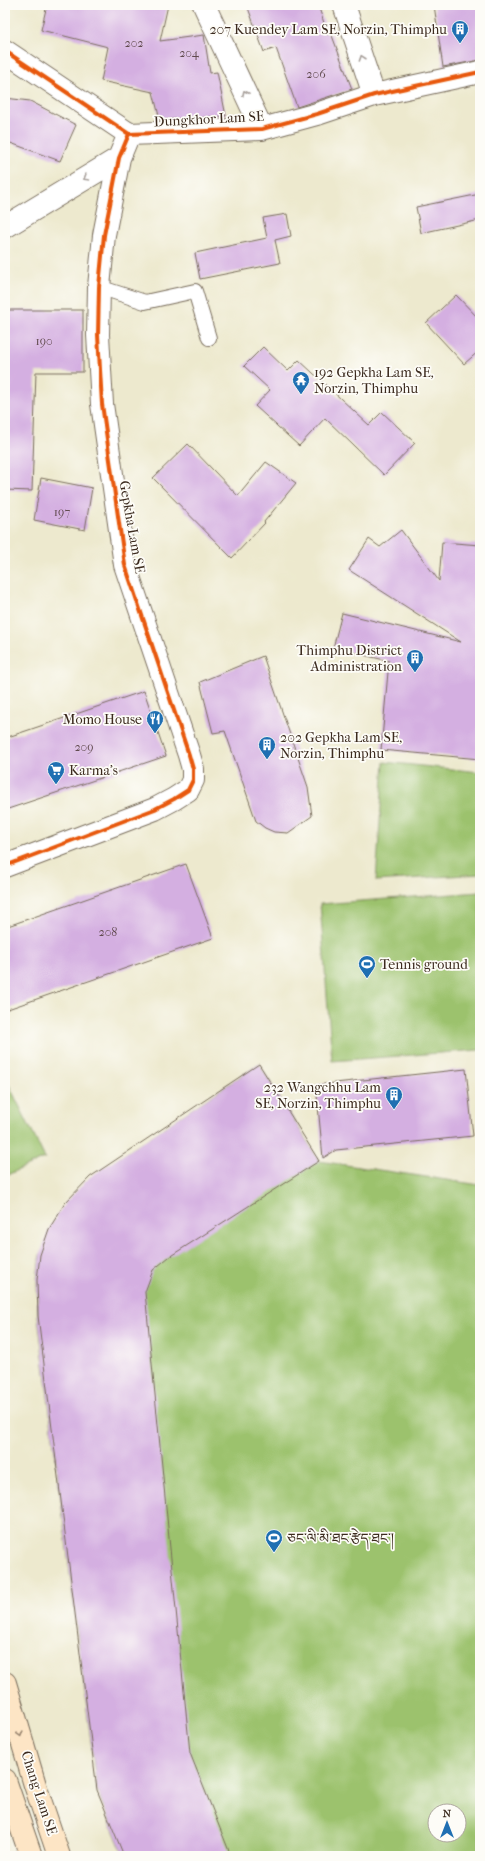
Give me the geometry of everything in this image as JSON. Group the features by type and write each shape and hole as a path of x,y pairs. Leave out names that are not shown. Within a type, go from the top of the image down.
{"main road":[{"name":"Chang Lam SE","path":"5,1683 35,1785 59,1856"},
{"name":"Chang Lam SE","path":"5,1780 31,1856"}],"street":[{"path":"204,5 262,129"},
{"path":"344,5 374,95"},
{"path":"5,51 129,134"},
{"name":"Dungkhor Lam SE","path":"129,134 262,129 317,114 374,95 480,72"},
{"name":"Gepkha Lam SE","path":"5,866 155,809 188,790 193,780 193,769 189,755 125,565 102,404 98,335 99,287 104,234 119,158 129,134"},
{"path":"5,227 119,158"}],"lane":[{"path":"99,287 145,302 194,291 209,338"}],"green space":[{"path":"384,762 480,772 480,874 376,881"},
{"path":"480,892 480,1050 332,1061 320,904"},
{"name":"ཅང་ལི་མི་ཐང་རྩེད་ཐང་།","path":"259,1064 319,1161 480,1185 480,1856 124,1856 97,1790 38,1316 37,1280 40,1255 118,1159"},
{"path":"5,1077 45,1158 5,1176"}],"building":[{"path":"47,5 168,5 160,41 204,35 210,73 217,72 226,116 160,120 153,92 101,81 108,47 41,30"},
{"path":"247,5 318,5 328,35 331,33 352,89 297,107 276,48 264,52"},
{"name":"207 Kuendey Lam SE, Norzin, Thimphu","path":"434,5 480,5 480,60 443,67"},
{"path":"5,98 30,101 76,125 60,161 5,141"},
{"path":"480,194 480,220 421,233 416,207"},
{"path":"287,214 291,236 275,240 280,263 200,279 195,253 267,238 263,218"},
{"path":"456,295 480,320 480,350 464,364 426,323"},
{"path":"5,310 83,310 83,372 36,372 32,491 5,490"},
{"name":"192 Gepkha Lam SE, Norzin, Thimphu","path":"263,347 288,371 299,360 369,425 382,412 415,443 384,475 325,418 299,446 255,406 270,390 244,366"},
{"path":"188,444 238,496 266,462 296,483 264,522 265,523 232,558 153,478"},
{"path":"41,478 92,488 85,530 34,520"},
{"path":"401,530 439,581 442,542 480,545 480,759 381,750 389,661 333,648 342,613 461,642 349,570 369,539 380,547"},
{"name":"202 Gepkha Lam SE, Norzin, Thimphu","path":"263,656 308,787 312,816 288,833 274,832 265,828 256,821 225,731 213,733 200,682"},
{"path":"144,691 166,756 5,810 5,738"},
{"path":"186,864 213,938 5,1010 5,927"},
{"path":"259,1064 319,1161 169,1257 153,1270 145,1292 190,1753 231,1856 124,1856 97,1790 38,1316 37,1280 40,1255 49,1229 65,1203 90,1177"},
{"name":"232 Wangchhu Lam SE, Norzin, Thimphu","path":"466,1069 473,1136 336,1150 323,1158 316,1085"}],"cycle path":[{"path":"5,51 129,134 262,129 317,114 374,95 480,72"},
{"path":"5,866 155,809 188,790 193,780 193,769 189,755 125,565 102,404 98,335 99,287 104,235 119,158 129,134"}],"place":[{"name":"207 Kuendey Lam SE, Norzin, Thimphu","path":"460,44"},
{"name":"192 Gepkha Lam SE, Norzin, Thimphu","path":"301,395"},
{"name":"Thimphu District Administration","path":"415,673"},
{"name":"Momo House","path":"155,734"},
{"name":"202 Gepkha Lam SE, Norzin, Thimphu","path":"267,760"},
{"name":"Karma's","path":"56,785"},
{"name":"Tennis ground","path":"367,979"},
{"name":"232 Wangchhu Lam SE, Norzin, Thimphu","path":"394,1110"},
{"name":"ཅང་ལི་མི་ཐང་རྩེད་ཐང་།","path":"274,1553"}]}
